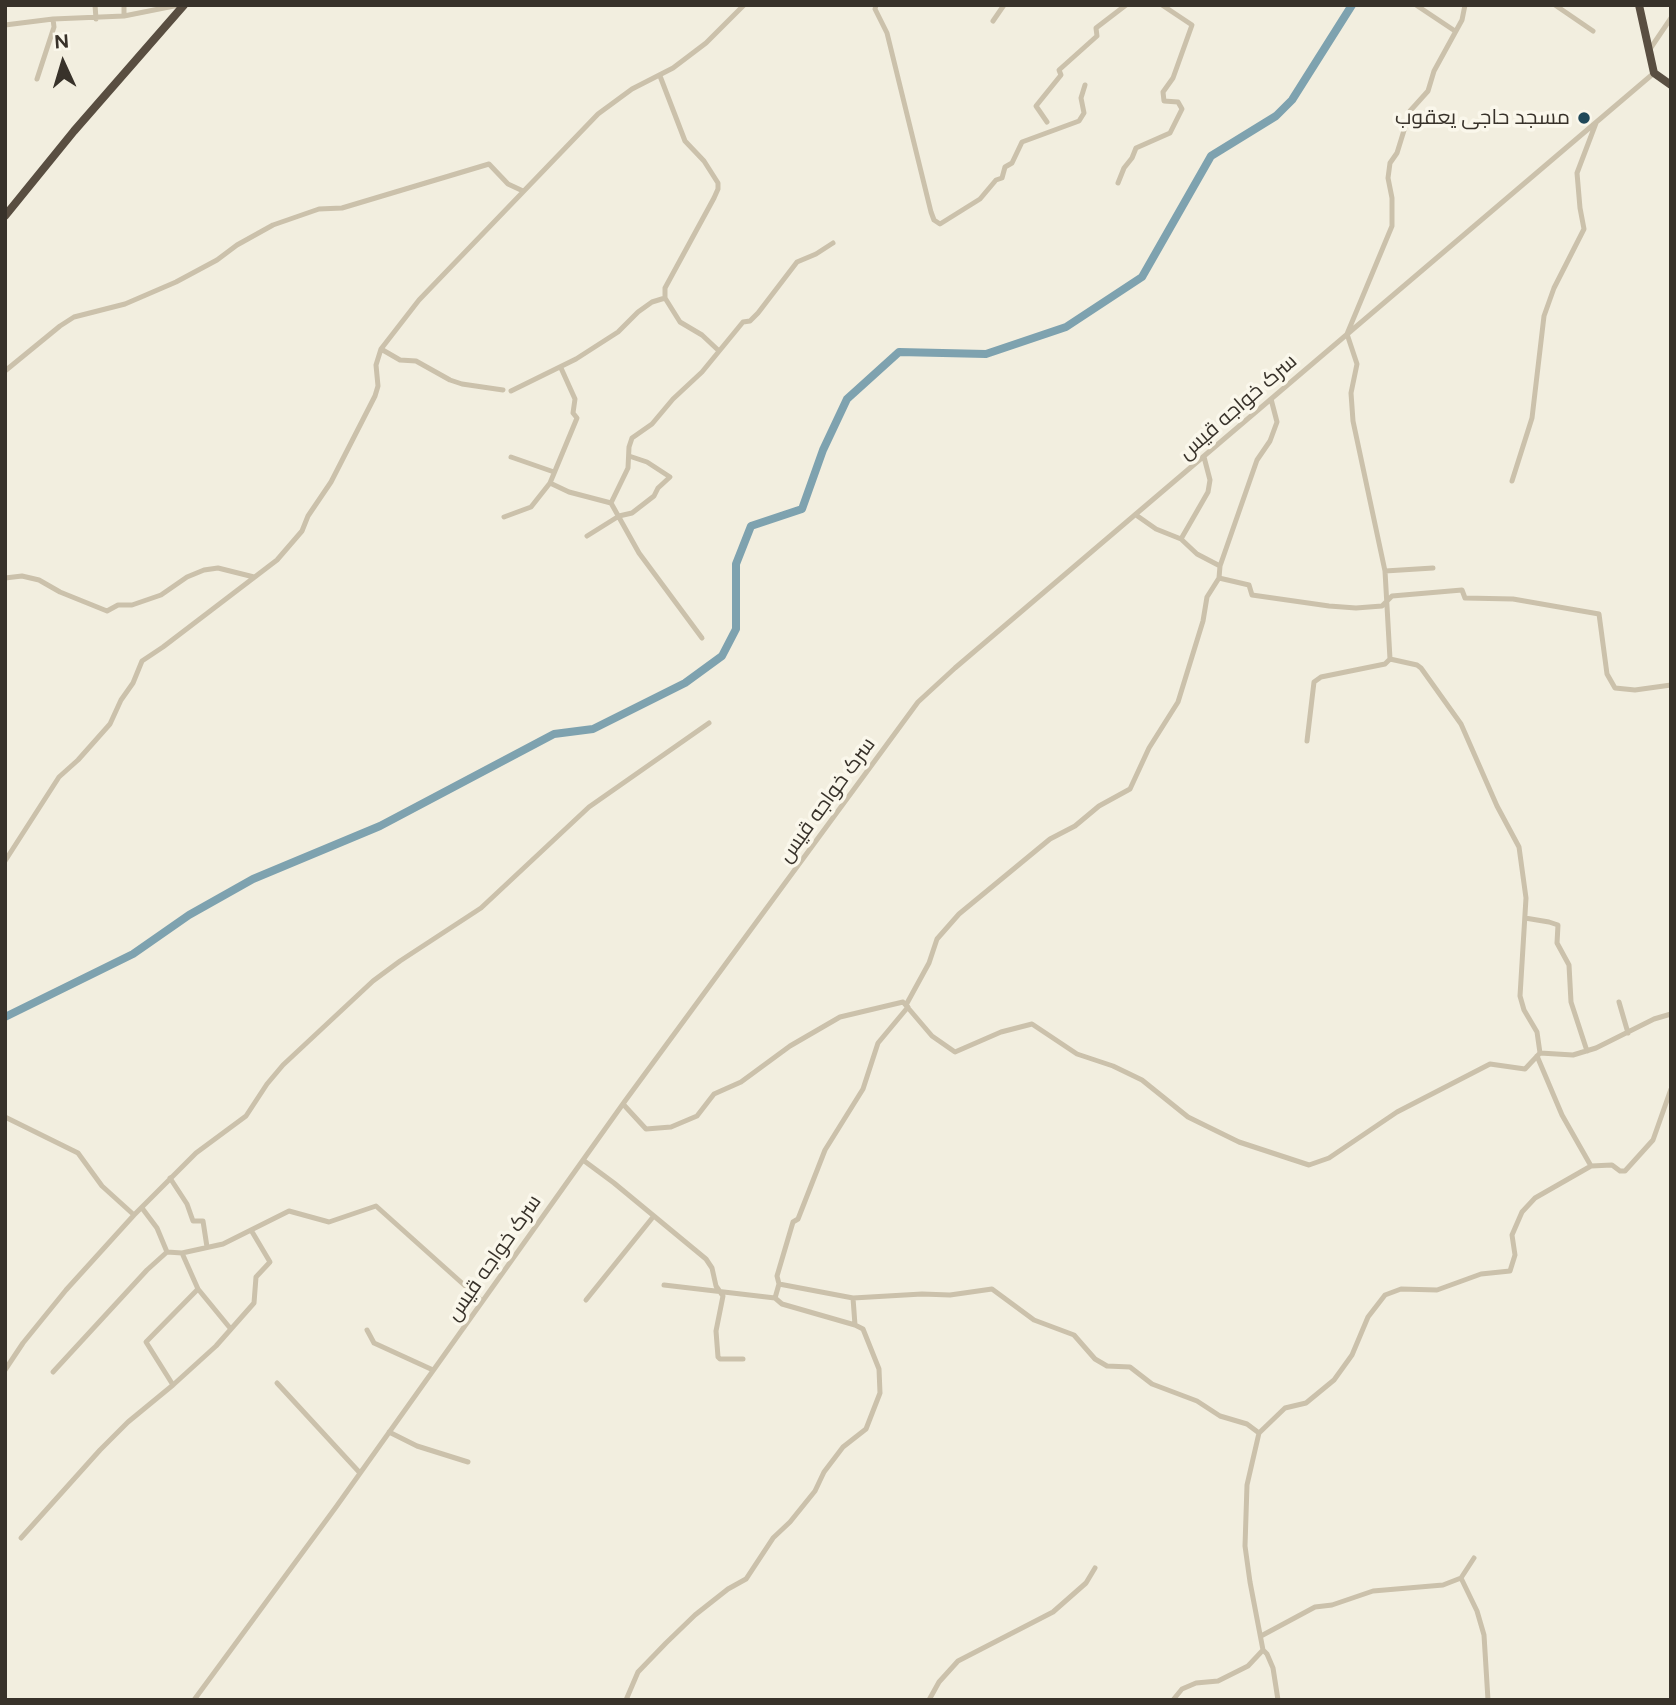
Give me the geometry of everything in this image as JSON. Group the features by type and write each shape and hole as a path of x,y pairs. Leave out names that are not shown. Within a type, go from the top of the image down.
{"highway":[{"path":"5,216 182,5"},
{"path":"1639,5 1654,73 1671,85"}],"street":[{"path":"95,5 96,19"},
{"path":"124,5 124,16"},
{"path":"5,25 53,19 124,16 182,5"},
{"path":"5,861 59,777 110,724 142,661 276,560 302,531 307,516 331,482 375,396 378,386 376,365 381,349 419,300 598,114 632,89 660,76 706,43 744,5"},
{"path":"876,5 875,9 887,33 931,212 934,220 940,224 980,199 996,180 1002,178 1005,167 1012,163 1022,142 1079,121 1084,113 1081,98 1085,85"},
{"path":"993,21 1004,5"},
{"path":"1047,122 1036,106 1061,75 1059,70 1097,36 1096,28 1126,5"},
{"path":"1118,183 1136,148 1170,133 1182,109 1178,102 1164,101 1163,92 1172,78 1192,25 1162,5"},
{"path":"1416,5 1455,31"},
{"path":"1307,741 1314,682 1321,677 1385,664 1390,659 1385,571 1353,421 1351,393 1357,364 1347,334 1392,226 1392,198 1388,178 1390,163 1397,153 1410,111 1428,91 1437,63 1462,20 1465,5"},
{"path":"1555,5 1593,31"},
{"path":"1650,50 1671,18"},
{"path":"37,79 54,27 53,19"},
{"name":"سرک خواجه قیس","path":"194,1700 360,1473 623,1104 918,702 1654,73"},
{"path":"660,76 685,141 713,174 718,190 665,288 664,298 681,322 702,335 718,350"},
{"path":"1512,481 1532,418 1544,316 1554,288 1584,229 1577,173 1596,122"},
{"path":"5,371 74,317 125,304 176,282 273,225 319,209 342,208 489,164 508,184 523,191"},
{"path":"611,503 628,468 632,438 652,424 673,398 702,372 743,322 750,321 758,313 796,262 833,243"},
{"path":"511,391 561,368 618,332 652,302 664,298"},
{"path":"381,349 400,360 416,361 450,380 503,390"},
{"path":"504,517 531,508 550,483 577,418 573,413 575,399 561,368"},
{"path":"775,1298 779,1284 777,1276 793,1222 798,1219 825,1150 863,1089 878,1043 907,1006 929,963 937,939 959,914 992,884 1050,838 1075,826 1099,806 1130,789 1149,748 1178,702 1208,597 1219,578 1220,566 1257,460 1277,422 1271,399"},
{"path":"587,536 619,516 632,513 653,496 670,477 647,462 629,456"},
{"path":"511,457 554,472"},
{"path":"1181,539 1208,492 1210,480 1204,457"},
{"path":"550,483 569,492 611,503 639,553 702,638"},
{"path":"1136,515 1156,529 1181,539 1198,554 1220,566"},
{"path":"5,578 22,576 39,580 60,592 107,611 118,605 132,605 161,595 187,577 204,570 218,568 254,577"},
{"path":"1385,571 1433,568"},
{"path":"1219,578 1249,585 1252,595 1306,604 1356,608 1382,606 1392,596 1462,590 1465,598 1513,599 1599,614 1607,674 1615,688 1635,690 1671,685"},
{"path":"1390,659 1421,668 1461,724 1497,806 1519,847 1526,898 1520,996 1524,1010 1537,1032 1539,1055 1562,1115 1591,1166"},
{"path":"5,1370 66,1290 134,1215 196,1153 246,1116 283,1065 323,1031 373,981 481,908 589,807 709,723"},
{"path":"1525,918 1558,925 1557,943 1569,965 1571,1002 1587,1051"},
{"path":"623,1104 646,1129 671,1127 696,1116 714,1094 741,1082 790,1045 841,1017 903,1002 932,1036 955,1052 1001,1032 1032,1024 1077,1054 1114,1066 1142,1080 1188,1116 1239,1142 1309,1165 1329,1158 1397,1112 1490,1064 1525,1069 1539,1055 1573,1055 1587,1051 1654,1019 1671,1014"},
{"path":"1619,1002 1628,1033"},
{"path":"1278,1700 1273,1668 1263,1650 1245,1546 1247,1485 1259,1433 1285,1408 1306,1403 1334,1380 1352,1355 1368,1317 1385,1295 1401,1289 1437,1290 1472,1277 1510,1271 1515,1255 1512,1235 1522,1212 1535,1198 1591,1166 1612,1165 1625,1171 1653,1140 1671,1089"},
{"path":"5,1117 78,1153 102,1185 134,1215"},
{"path":"583,1160 706,1259 723,1296 716,1331 718,1357 720,1360 743,1359"},
{"path":"170,1178 187,1204 193,1221 203,1221 207,1247"},
{"path":"53,1372 147,1270 167,1252 182,1253 223,1244 289,1211 329,1223 376,1206 482,1301"},
{"path":"142,1208 157,1228 167,1252"},
{"path":"586,1300 653,1217"},
{"path":"21,1538 128,1422 216,1346 254,1303 256,1276 270,1262 251,1230"},
{"path":"182,1253 198,1289 230,1328"},
{"path":"779,1284 853,1298 950,1295 992,1289 1034,1320 1073,1335 1095,1359 1107,1366 1130,1367 1152,1384 1197,1401 1220,1416 1247,1424 1259,1433"},
{"path":"626,1700 638,1672 666,1643 695,1615 728,1589 746,1579 773,1538 816,1490 824,1472 843,1447 866,1429 880,1393 879,1369 863,1329 855,1325 782,1304 775,1298 664,1285"},
{"path":"173,1385 146,1342 198,1289"},
{"path":"853,1298 855,1325"},
{"path":"366,1330 374,1343 433,1370"},
{"path":"276,1383 360,1473"},
{"path":"389,1432 417,1446 468,1461"},
{"path":"1261,1636 1315,1607 1332,1605 1373,1591 1444,1585 1461,1578 1474,1558"},
{"path":"929,1700 939,1682 958,1661 1053,1612 1086,1583 1094,1568"},
{"path":"1461,1578 1485,1635 1488,1700"},
{"path":"1173,1700 1182,1689 1196,1683 1218,1681 1248,1665 1263,1650"}],"waterway":[{"path":"5,1017 133,954 189,915 253,879 380,826 554,734 593,729 685,683 722,656 736,629 736,564 751,526 802,509 823,450 847,399 899,352 986,354 1066,327 1142,277 1211,156 1276,116 1292,100 1352,5"}],"place":[{"name":"مسجد حاجی یعقوب","path":"1584,118"}]}
